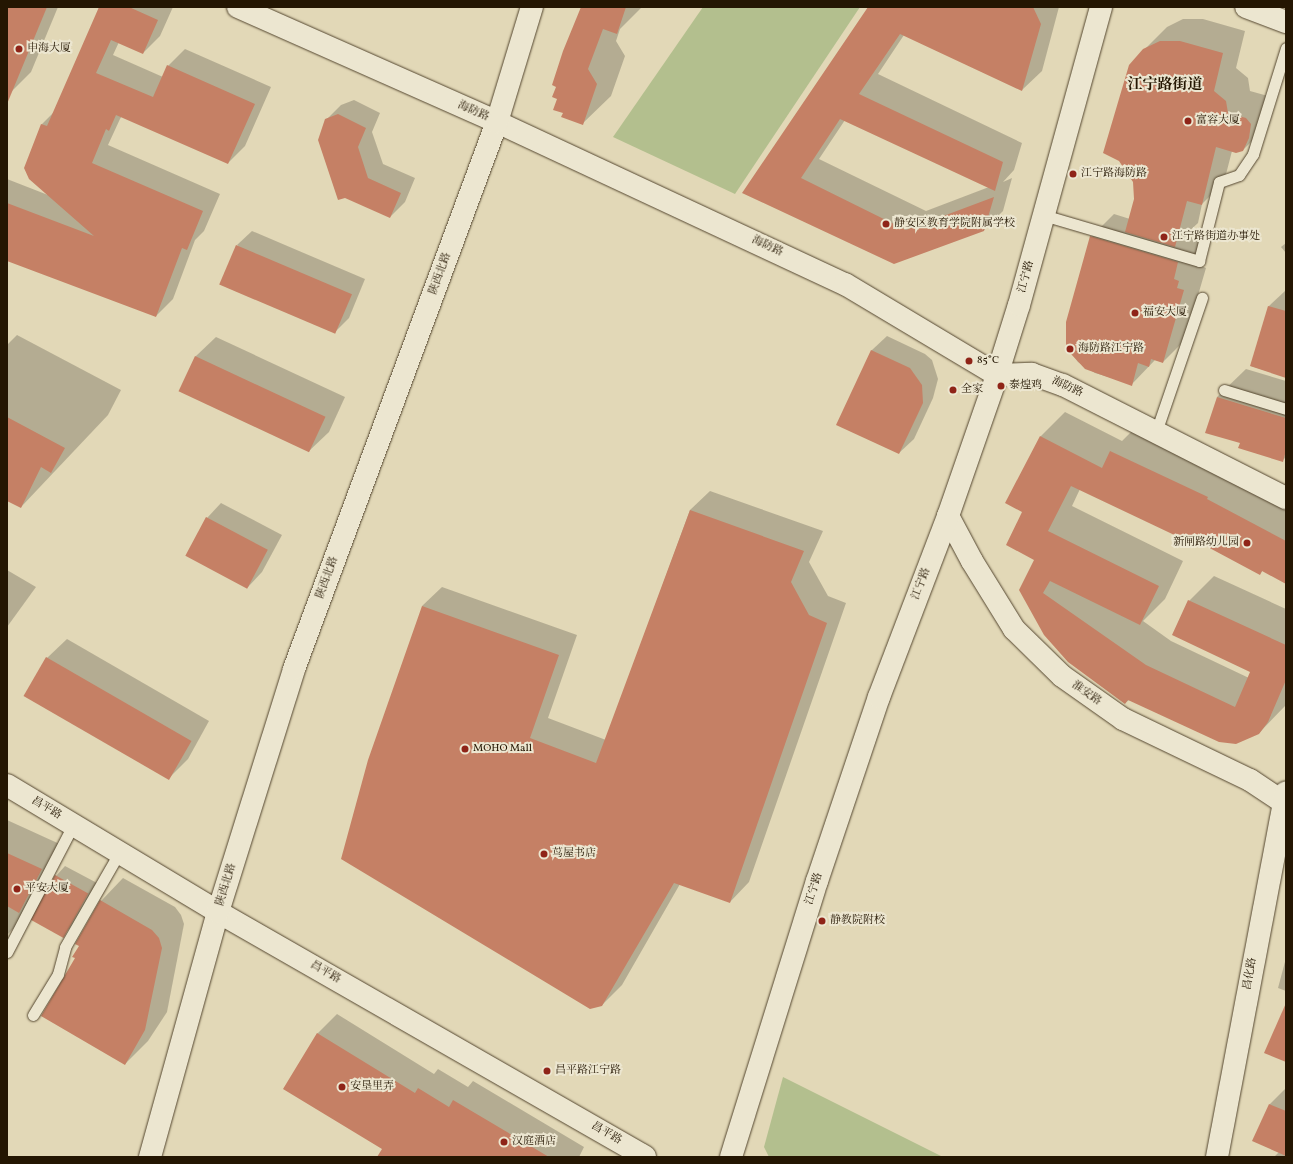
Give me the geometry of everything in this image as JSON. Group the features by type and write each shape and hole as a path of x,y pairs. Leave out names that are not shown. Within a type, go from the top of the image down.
{"street":[{"name":"海防路","path":"238,7 497,122 845,284 997,375 1032,374 1063,385 1286,498"},
{"name":"陕西北路","path":"150,1157 218,912 294,669 497,122 532,7"},
{"name":"江宁路","path":"731,1157 817,881 879,697 948,516 997,375 1019,305 1101,7"},
{"path":"1246,7 1281,16"},
{"name":"淮安路","path":"948,516 972,561 1014,630 1062,676 1123,719 1250,780 1285,800"},
{"name":"昌平路","path":"7,785 218,912 645,1157"},
{"name":"昌化路","path":"1217,1157 1285,800"}],"lane":[{"path":"1043,215 1200,261 1219,182 1239,175 1253,154 1286,48"},
{"path":"1156,432 1202,298"},
{"path":"1224,390 1286,409"},
{"path":"7,952 73,825"},
{"path":"33,1016 58,974 65,948 119,853"}],"green space":[{"path":"703,7 860,7 735,194 613,137"},
{"path":"783,1077 943,1157 769,1157 764,1147"}],"building":[{"name":"申海大厦","path":"7,7 47,7 7,104"},
{"path":"99,7 129,7 158,20 143,54 111,40 96,73 153,97 167,65 255,104 228,164 116,115 109,131 106,129 92,163 203,211 187,250 182,248 156,317 7,261 7,203 94,236 29,179 24,168 41,124 47,126"},
{"path":"581,7 626,7 617,34 603,29 588,69 597,84 583,125 561,117 563,113 553,110 557,99 552,97 556,87 552,85 563,51"},
{"path":"868,7 1033,7 1041,24 1022,91 900,34 859,94 1003,162 995,191 840,119 801,178 906,230 994,197 984,231 894,264 742,193"},
{"path":"1160,41 1180,41 1223,53 1214,91 1226,101 1228,113 1246,118 1251,124 1249,138 1243,151 1236,153 1216,147 1202,205 1187,201 1175,247 1125,232 1134,199 1133,182 1119,161 1103,153 1129,65 1143,49"},
{"path":"338,114 366,128 358,147 368,178 401,193 390,218 345,198 338,200 318,140 325,119"},
{"path":"1090,236 1178,262 1174,279 1179,281 1177,288 1184,290 1163,363 1151,359 1149,367 1138,363 1132,386 1085,369 1071,354 1066,344 1066,322"},
{"path":"236,245 352,294 335,334 219,285"},
{"path":"1268,306 1286,311 1286,378 1250,366"},
{"path":"871,350 910,368 922,385 923,403 899,454 836,425"},
{"path":"195,356 326,417 309,452 179,391"},
{"path":"1217,397 1286,418 1286,450 1283,462 1238,448 1240,443 1205,433"},
{"path":"7,417 65,448 51,473 41,467 21,508 7,501"},
{"path":"1040,436 1102,468 1110,451 1208,497 1207,499 1286,541 1286,584 1262,571 1260,575 1189,537 1187,541 1071,486 1048,531 1159,586 1140,625 1050,581 1043,593 1146,665 1235,707 1250,672 1172,635 1188,600 1286,645 1286,680 1268,722 1259,734 1236,744 1219,742 1128,700 1125,704 1068,662 1044,635 1019,590 1034,560 1006,545 1022,512 1005,503"},
{"name":"MOHO Mall","path":"690,510 804,551 791,582 809,615 827,623 730,903 674,883 602,1006 590,1009 341,859 368,760 422,606 559,655 530,738 596,763"},
{"path":"206,517 268,550 247,589 185,556"},
{"path":"46,657 191,741 169,780 24,696"},
{"path":"7,853 42,869 19,913 7,906"},
{"path":"55,875 88,893 64,938 30,920"},
{"path":"100,900 152,930 159,938 162,948 145,1030 125,1065 41,1016 75,958 72,957 79,946 75,944"},
{"path":"1286,1003 1286,1062 1264,1053"},
{"path":"317,1033 415,1093 418,1088 449,1107 453,1100 549,1157 377,1157 382,1149 283,1089"},
{"path":"1269,1104 1286,1111 1286,1156 1252,1141"}],"place":[{"name":"申海大厦","path":"19,49"},
{"name":"富容大厦","path":"1188,121"},
{"name":"江宁路海防路","path":"1073,174"},
{"name":"静安区教育学院附属学校","path":"886,224"},
{"name":"江宁路街道办事处","path":"1164,237"},
{"name":"福安大厦","path":"1135,313"},
{"name":"海防路江宁路","path":"1070,349"},
{"name":"85°C","path":"969,361"},
{"name":"泰煌鸡","path":"1001,386"},
{"name":"全家","path":"953,390"},
{"name":"新闸路幼儿园","path":"1247,543"},
{"name":"MOHO Mall","path":"465,749"},
{"name":"茑屋书店","path":"544,854"},
{"name":"平安大厦","path":"17,889"},
{"name":"静教院附校","path":"822,921"},
{"name":"昌平路江宁路","path":"547,1071"},
{"name":"安垦里弄","path":"342,1087"},
{"name":"汉庭酒店","path":"504,1142"}],"district":[{"name":"江宁路街道","path":"1165,86"}]}
